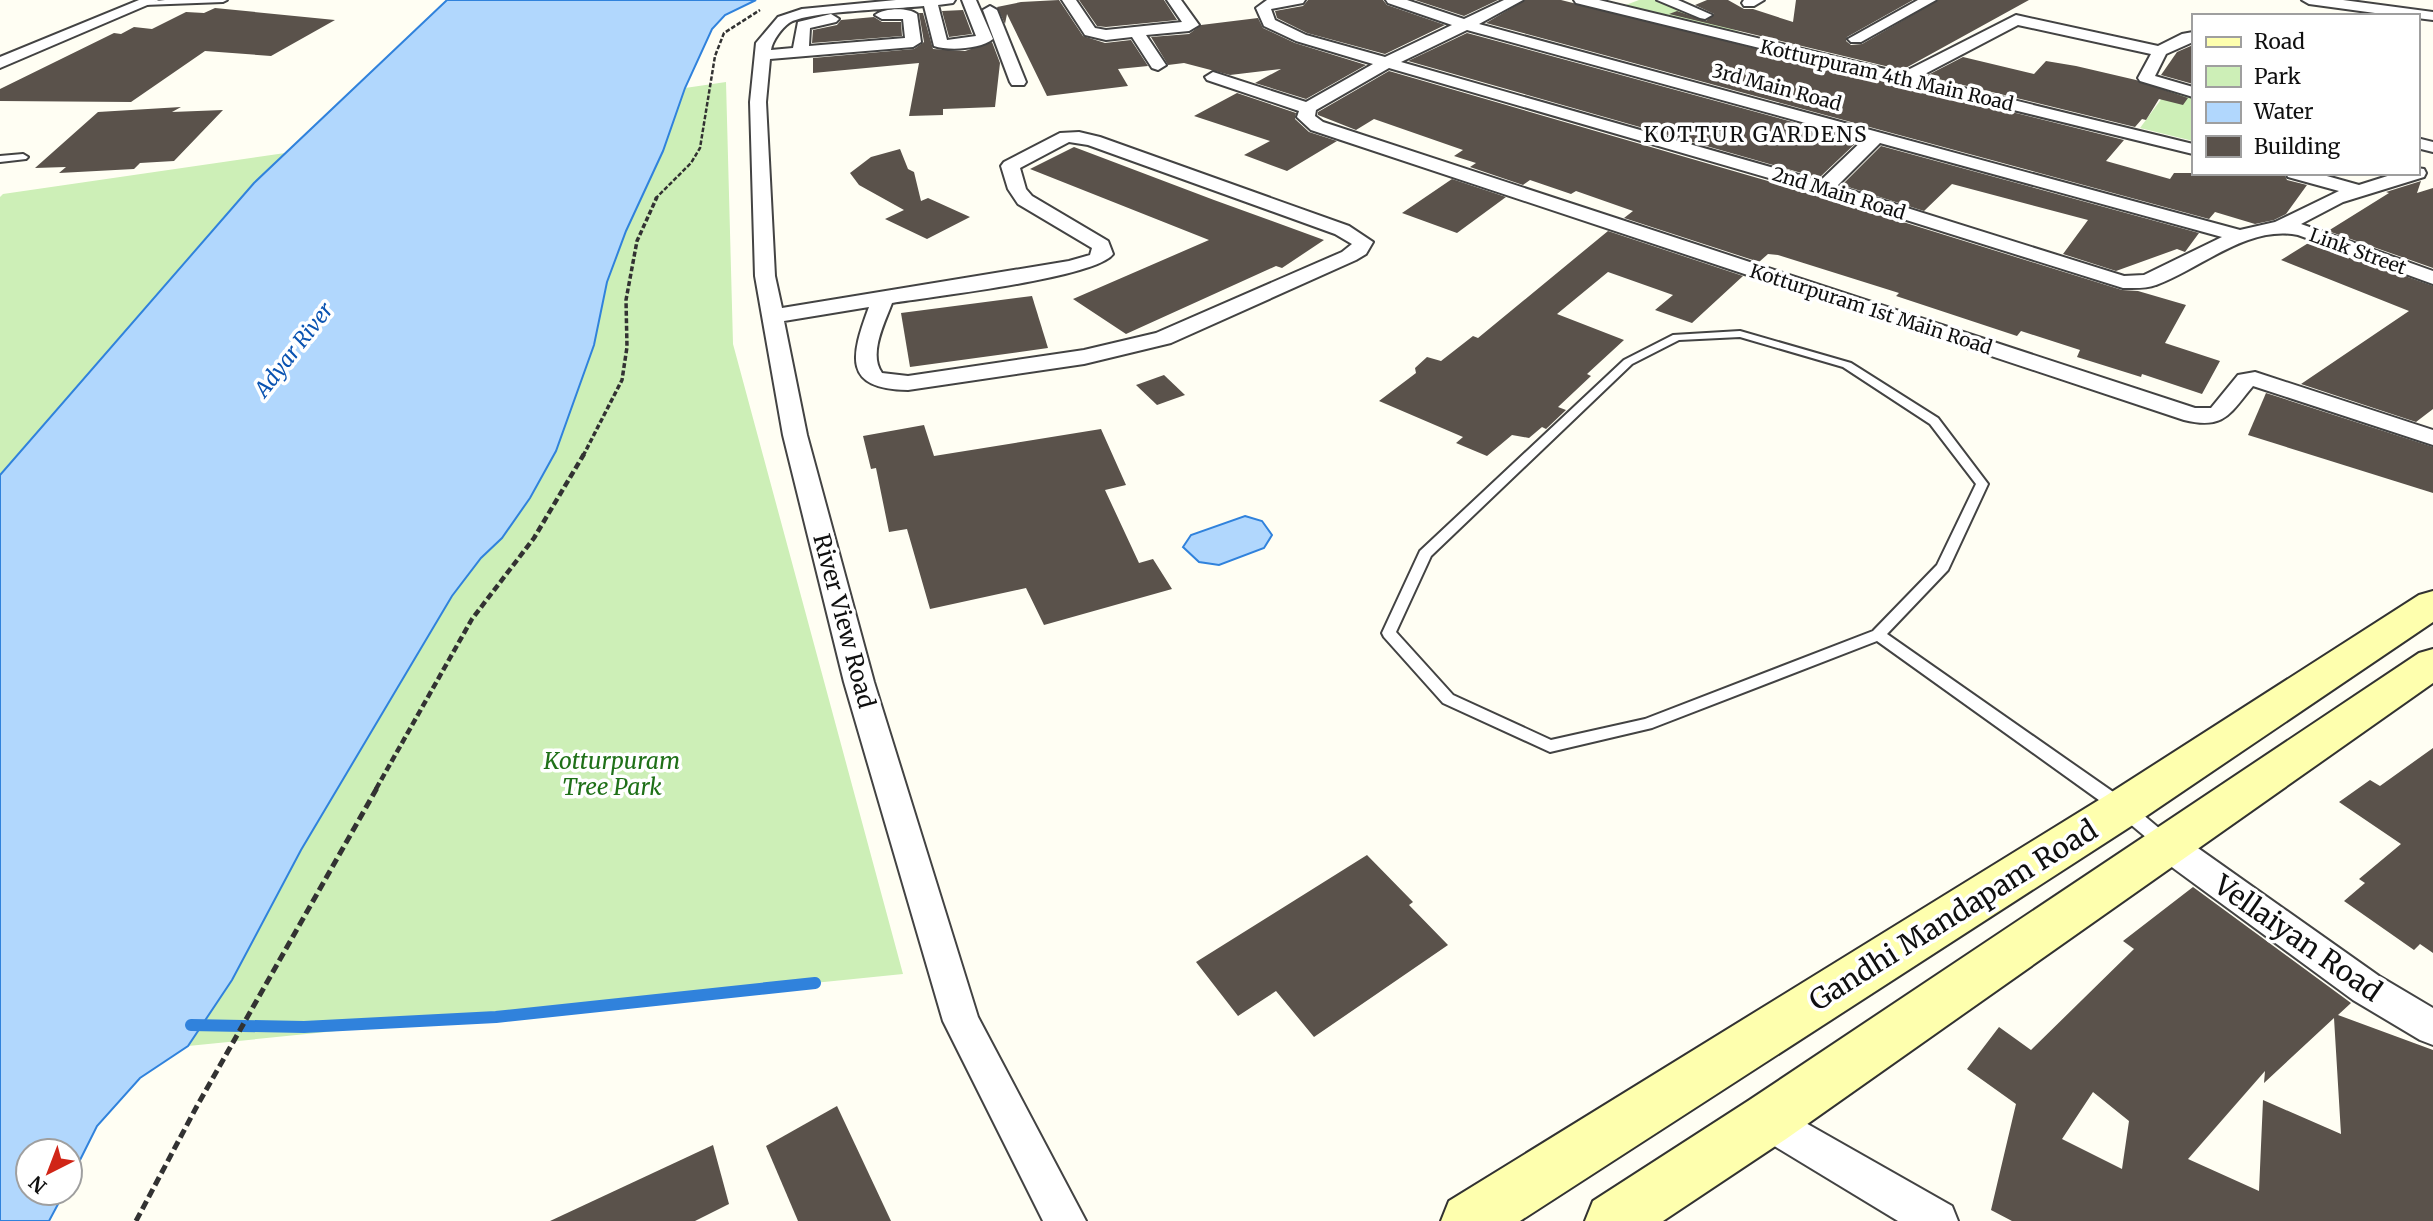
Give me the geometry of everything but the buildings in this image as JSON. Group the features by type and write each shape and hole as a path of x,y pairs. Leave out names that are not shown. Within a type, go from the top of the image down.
{"main road":[{"name":"Gandhi Mandapam Road","path":"1469,1221 2123,808 2433,604"},
{"path":"1613,1221 1767,1120 2433,663"}],"street":[{"path":"811,7 948,0"},
{"path":"938,1 940,43 946,45 985,39 969,0"},
{"path":"987,0 1018,82"},
{"path":"1069,0 1090,32 1106,35 1191,25 1174,0"},
{"name":"2nd Main Road","path":"1298,0 1269,4 1264,8 1269,23 1301,38 1390,61 1824,188 2123,282 2148,281 2240,236 2283,226"},
{"name":"3rd Main Road","path":"1393,0 1464,24 2240,236"},
{"path":"1213,77 1308,108 1390,61 1516,0"},
{"name":"Kotturpuram 4th Main Road","path":"1581,0 1608,2 1811,58 2192,149"},
{"path":"1664,0 1779,40 1811,58"},
{"path":"1856,39 1929,0"},
{"path":"2309,0 2345,12 2433,14"},
{"path":"2389,0 2433,14"},
{"path":"0,63 148,2"},
{"name":"River View Road","path":"811,7 783,20 764,43 758,102 765,276 795,435 859,682 961,1021 1065,1221"},
{"path":"762,55 909,44 913,42 910,15 897,13 807,22 803,25 801,52"},
{"path":"1904,79 2016,20 2161,51"},
{"path":"1137,33 1158,65"},
{"path":"2192,37 2161,51 2146,78 2192,92"},
{"name":"Kotturpuram 1st Main Road","path":"1308,108 1306,117 1317,126 2192,415 2213,416 2221,412 2246,380 2255,379 2433,438"},
{"path":"773,316 883,297 1072,267 1097,259 1104,249 1091,238 1020,195 1010,166 1071,136 1094,141 1342,230 1363,242 1359,250 1349,256 1163,338 1084,358 908,383 885,384 865,370 867,348 883,297"},
{"path":"1824,188 1877,136"},
{"path":"2302,175 2359,191"},
{"path":"2283,226 2336,198 2411,175"},
{"name":"Link Street","path":"2283,226 2314,233 2433,278"},
{"name":"Vellaiyan Road","path":"2166,844 2366,988 2433,1028"},
{"path":"1767,1120 1937,1221"}],"lane":[{"path":"148,2 223,0"},
{"path":"0,159 23,157"},
{"path":"1740,334 1847,365 1934,421 1982,484 1942,566 1878,635 1647,723 1550,746 1448,699 1389,633 1425,554 1628,362 1677,337 1740,334"},
{"path":"1878,635 2123,808 2166,844"}],"path":[{"path":"136,1221 197,1106 472,619 534,538 592,440 622,380 627,347 626,300 637,241 655,199 691,163 700,148 715,56 724,33 741,20 765,8"}],"green space":[{"path":"1639,0 1656,0 1748,35 1623,6"},
{"name":"Kotturpuram Tree Park","path":"726,82 733,344 903,974 188,1046 232,980 301,850 452,596 481,558 502,538 530,498 556,451 594,345 607,282 626,231 663,151 685,88"},
{"path":"2168,90 2192,96 2192,141 2140,128"},
{"path":"299,151 0,505 0,197 3,194"}],"water":[{"name":"Adyar River","path":"447,0 756,0 725,15 712,29 685,88 663,151 626,231 607,282 594,345 556,451 530,498 502,538 481,558 452,596 301,850 232,980 188,1046 140,1078 97,1126 84,1152 84,1137 14,1137 14,1207 56,1207 49,1221 0,1221 0,475 254,183"},
{"path":"1245,516 1262,521 1272,535 1264,548 1219,565 1199,562 1183,547 1191,535"}],"waterway":[{"path":"191,1025 304,1027 496,1017 815,983"}],"district":[{"name":"KOTTUR GARDENS","path":"1756,135"}]}
